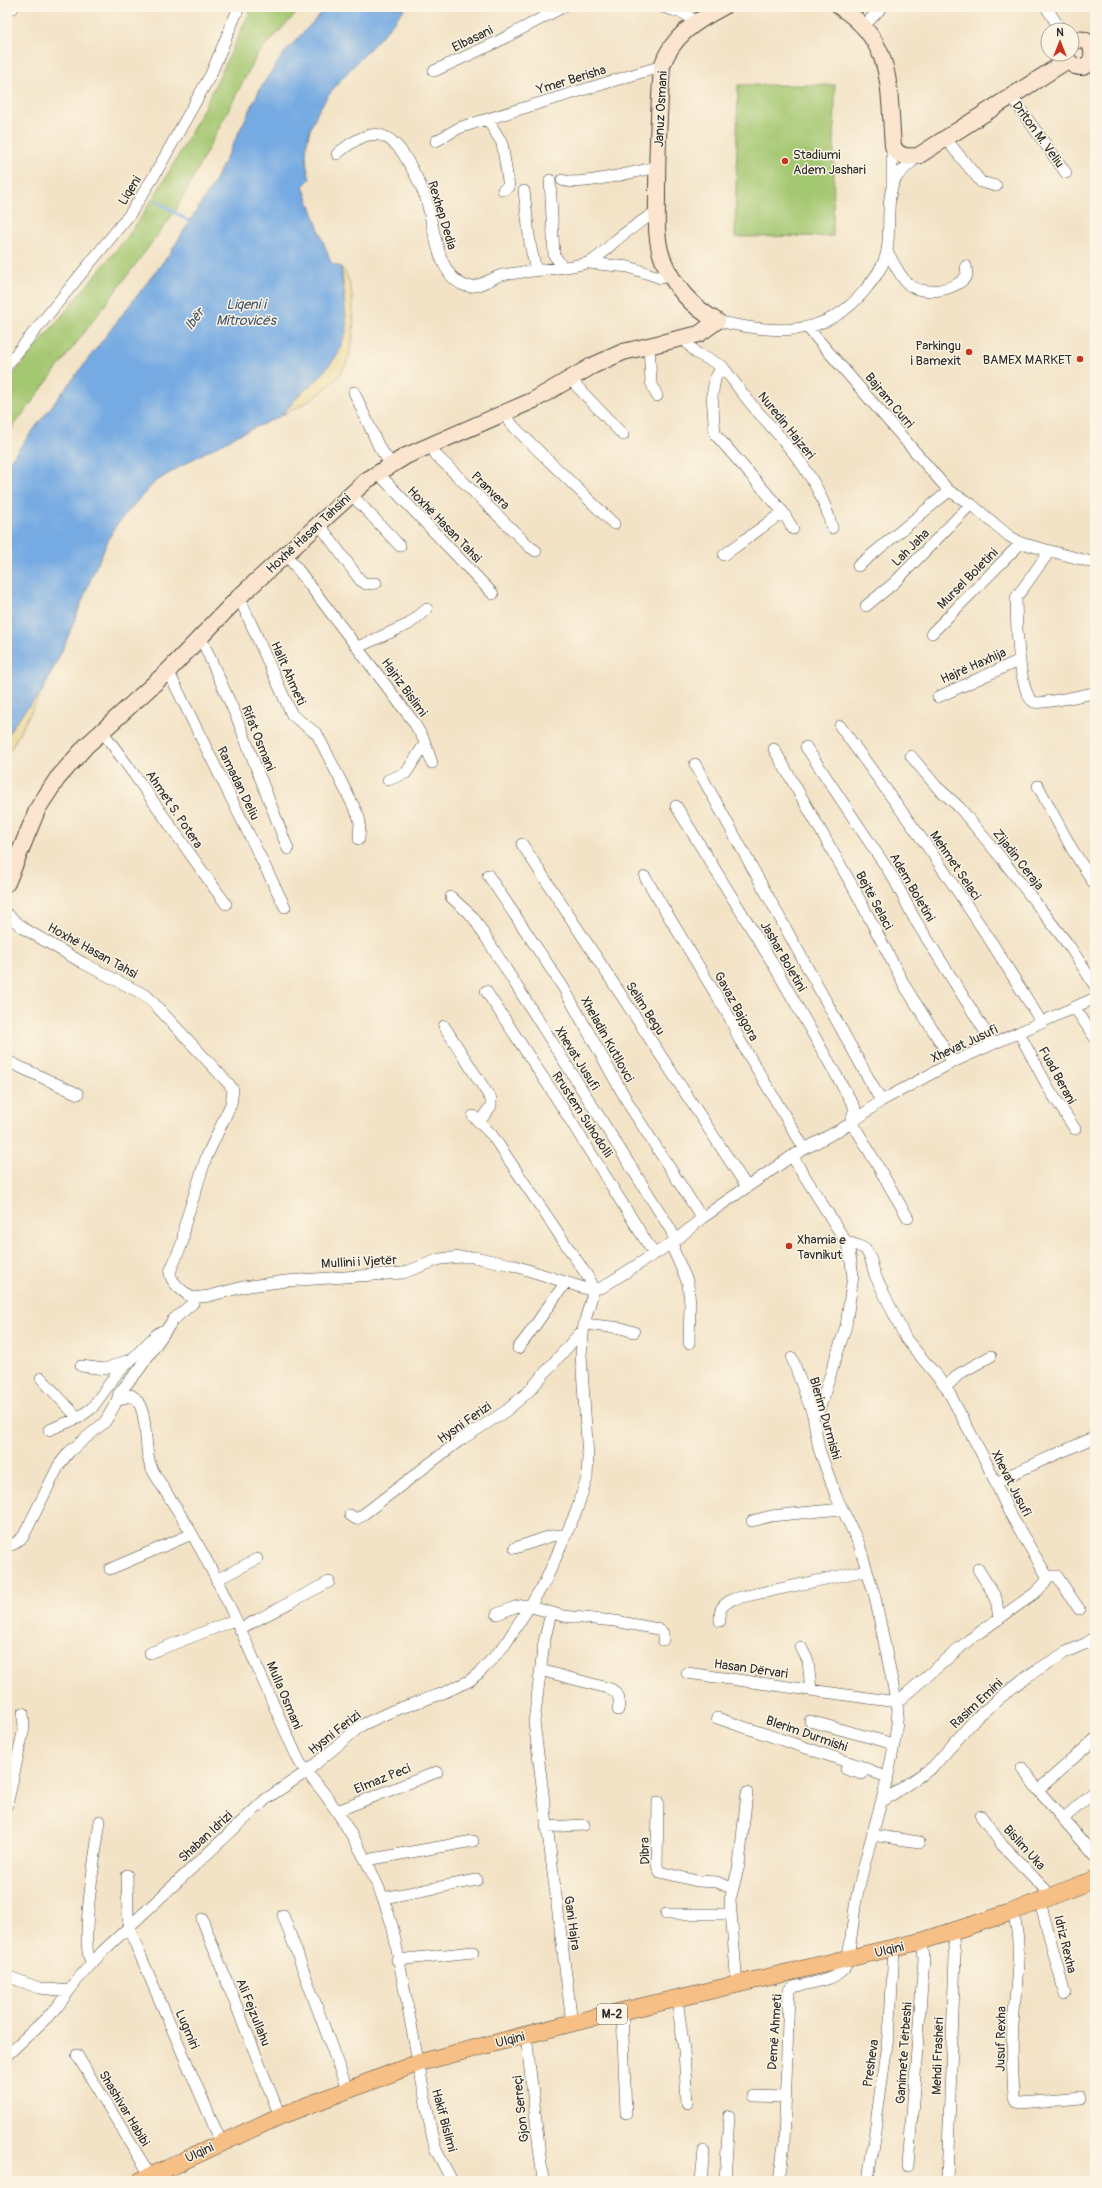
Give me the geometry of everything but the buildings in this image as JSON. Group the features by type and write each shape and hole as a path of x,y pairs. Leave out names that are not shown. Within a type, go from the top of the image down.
{"main road":[{"name":"Ulqini","path":"145,2178 280,2116 346,2089 418,2063 572,2023 922,1941 1012,1912 1095,1878"}],"street":[{"name":"Liqeni","path":"7,365 130,214 154,176 211,74 239,7"},
{"name":"Elbasani","path":"434,71 493,44 563,7"},
{"path":"662,7 683,13 697,22"},
{"name":"Januz Osmani","path":"723,7 697,22 678,37 670,47 662,66 657,167 659,245 663,260 671,275 683,293 700,311 717,320 751,328 785,330 808,328 822,323 858,299 874,279 887,251 892,189 892,135 889,76 881,54 864,26 840,7"},
{"path":"864,26 882,7"},
{"path":"1046,7 1056,22"},
{"path":"1072,62 1078,67 1090,71 1093,45 1080,39"},
{"name":"Driton M. Veliu","path":"918,156 1011,96 1060,62"},
{"name":"Ymer Berisha","path":"436,141 459,128 662,66"},
{"name":"Driton M. Veliu","path":"1011,96 1066,173"},
{"path":"488,120 502,143 509,187 503,190"},
{"name":"Rexhep Dedia","path":"337,154 359,138 368,134 385,136 396,144 416,176 425,197 444,265 454,278 463,285 472,287 495,277 588,263 629,267 661,278 671,275"},
{"name":"Januz Osmani","path":"892,135 896,152 906,157 918,156"},
{"path":"945,138 981,182 996,186"},
{"name":"Januz Osmani","path":"892,189 899,175 918,156"},
{"path":"562,180 571,182 593,180 657,167"},
{"path":"550,180 554,255 562,266"},
{"path":"524,190 530,244 536,270"},
{"name":"Rexhep Dedia","path":"588,263 657,212"},
{"path":"887,251 907,283 922,290 936,290 961,282 966,275 966,266"},
{"name":"Hoxhë Hasan Tahsini","path":"7,883 38,808 57,779 101,730 168,671 239,597 377,472 431,445 534,400 592,366 622,352 649,345 684,339 704,332 717,320"},
{"name":"Bajram Curri","path":"808,328 949,491 971,504 1009,536 1021,543 1095,564"},
{"name":"Nuredin Hajzeri","path":"684,339 696,353 722,366 757,411 793,450 823,500 832,528"},
{"path":"649,345 651,382 657,396"},
{"path":"722,366 715,379 712,396 715,434 783,512 793,529"},
{"path":"570,379 623,435"},
{"path":"354,392 379,446 391,464"},
{"path":"504,414 515,428 614,524"},
{"name":"Pranvera","path":"431,445 436,455 530,547 536,551"},
{"name":"Hoxhë Hasan Tahsi","path":"377,472 493,594"},
{"path":"858,566 949,491"},
{"path":"351,494 400,546"},
{"name":"Lah Jaha","path":"866,606 894,583 971,504"},
{"path":"724,555 783,512"},
{"path":"319,524 360,580 366,584 376,583"},
{"name":"Mursel Boletini","path":"932,633 1021,543"},
{"name":"Hajrë Haxhija","path":"1049,552 1016,598 1020,660 1026,692 1034,702 1095,693"},
{"name":"Hajriz Bislimi","path":"286,554 413,721 424,740 424,745 432,763"},
{"name":"Halit Ahmeti","path":"239,597 292,716 317,734 358,815 360,831 359,839"},
{"path":"358,647 409,624 427,609"},
{"name":"Rifat Osmani","path":"201,638 237,718 288,849"},
{"name":"Hajrë Haxhija","path":"938,697 1020,660"},
{"name":"Ramadan Deliu","path":"168,671 285,907"},
{"name":"Mehmet Selaci","path":"840,726 932,853 992,943 1042,1023"},
{"name":"Ahmet S. Potera","path":"101,730 139,780 179,840 226,904"},
{"path":"388,780 406,773 424,745"},
{"name":"Adem Boletini","path":"806,747 894,879 914,918 993,1044"},
{"name":"Bejtë Selaci","path":"774,749 853,887 906,988 954,1062"},
{"name":"Zijadin Ceraja","path":"911,756 936,786 959,807 1002,859 1070,947 1095,986"},
{"path":"695,764 881,1101"},
{"path":"1038,786 1072,849 1095,885"},
{"name":"Jashar Boletini","path":"676,806 772,962 855,1108 850,1124"},
{"name":"Selim Begu","path":"522,844 747,1187"},
{"name":"Xheladin Kutllovci","path":"488,875 563,987 630,1108 702,1218"},
{"name":"Gavaz Bajgora","path":"645,877 730,1018 739,1039 804,1148"},
{"name":"Xhevat Jusufi","path":"451,897 473,917 671,1230 674,1241 673,1249 688,1283 690,1304 689,1343"},
{"name":"Hoxhë Hasan Tahsi","path":"7,914 24,928 83,963 147,996 203,1054 233,1090 231,1104 200,1175 184,1227 183,1241 170,1272 170,1276 176,1285 192,1298"},
{"name":"Rrustem Suhodolli","path":"486,991 552,1091 654,1254"},
{"name":"Xhevat Jusufi","path":"594,1289 601,1288 609,1284 674,1241 702,1218 792,1156 804,1148 850,1124 881,1101 954,1062 1095,998"},
{"path":"1075,1008 1095,1038"},
{"path":"444,1026 491,1099 491,1106 476,1118 572,1254 594,1289"},
{"name":"Fuad Berani","path":"1019,1033 1049,1089 1075,1129"},
{"path":"7,1061 78,1094"},
{"path":"850,1124 862,1138 908,1218"},
{"path":"792,1156 846,1242 849,1249 853,1276 846,1326 819,1410 813,1415"},
{"name":"Xhevat Jusufi","path":"846,1242 865,1249 870,1257 875,1275 906,1339 946,1387 1009,1512 1046,1576"},
{"name":"Mullini i Vjetër","path":"192,1298 209,1296 243,1287 286,1281 403,1273 440,1259 461,1257 474,1257 512,1265 566,1283 587,1289 594,1289"},
{"path":"518,1348 532,1332 546,1308 566,1283"},
{"name":"Hysni Ferizi","path":"306,1772 362,1725 392,1710 441,1694 469,1681 480,1672 504,1646 545,1582 566,1535 587,1478 588,1457 581,1355 583,1328 594,1289"},
{"path":"7,1546 14,1544 23,1537 59,1465 69,1452 105,1422 117,1401 119,1393 138,1371 173,1320 193,1303 192,1298"},
{"path":"583,1328 621,1328 634,1332"},
{"name":"Hysni Ferizi","path":"350,1516 356,1519 360,1517 459,1441 506,1411 529,1391 583,1328"},
{"path":"49,1430 78,1418 99,1401 108,1385 129,1360 157,1334 166,1330"},
{"path":"946,1387 959,1374 991,1356"},
{"name":"Blerim Durmishi","path":"792,1358 813,1415 819,1449 841,1509 859,1544 867,1570 880,1613 897,1702 894,1744 883,1801 872,1835 856,1900 847,1959"},
{"path":"81,1366 105,1369 129,1360"},
{"path":"41,1378 78,1418"},
{"name":"Mulla Osmani","path":"117,1401 131,1395 138,1402 143,1417 151,1467 190,1531 216,1580 306,1772"},
{"path":"996,1484 1012,1474 1095,1437"},
{"path":"752,1521 777,1515 841,1509"},
{"path":"112,1566 138,1552 190,1531"},
{"path":"515,1548 551,1536 566,1535"},
{"path":"216,1580 257,1559"},
{"path":"978,1569 996,1598 999,1619"},
{"path":"720,1621 719,1610 724,1604 733,1599 782,1587 867,1570"},
{"path":"897,1702 969,1640 1035,1592 1044,1583 1046,1576 1057,1576 1079,1609"},
{"path":"150,1653 274,1611 294,1599 329,1582"},
{"path":"497,1614 521,1605 551,1613 658,1629 663,1633 663,1640"},
{"name":"Gani Hajra","path":"551,1613 540,1670 534,1722 546,1827 572,2023"},
{"name":"Rasim Emini","path":"883,1801 932,1767 978,1717 1023,1679 1066,1652 1087,1643 1095,1637"},
{"name":"Hasan Dërvari","path":"801,1647 808,1662 811,1690"},
{"path":"540,1670 611,1689 617,1692 620,1698 618,1710"},
{"name":"Hasan Dërvari","path":"687,1673 897,1702"},
{"path":"7,1805 24,1728 23,1713"},
{"name":"Blerim Durmishi","path":"717,1718 860,1766 886,1780"},
{"name":"Blerim Durmishi","path":"810,1721 894,1744"},
{"path":"1038,1790 1095,1739"},
{"path":"1022,1768 1038,1790 1095,1856"},
{"name":"Blerim Durmishi","path":"846,1769 886,1780"},
{"path":"306,1772 320,1786 367,1860 383,1898 392,1929 418,2063"},
{"name":"Shaban Idrizi","path":"7,2056 41,2025 92,1963 129,1927 244,1818 266,1799 306,1772"},
{"name":"Elmaz Peci","path":"337,1811 437,1772"},
{"path":"1063,1819 1095,1791"},
{"path":"737,1985 730,1914 732,1888 739,1865 747,1793"},
{"name":"Dibra","path":"658,1802 657,1866 660,1872 696,1881 717,1882 732,1888"},
{"name":"Bislim Uka","path":"981,1816 1002,1845 1036,1879 1044,1900"},
{"path":"92,1963 87,1956 86,1936 100,1821"},
{"path":"546,1827 584,1825"},
{"path":"872,1835 919,1842"},
{"path":"367,1860 473,1841"},
{"path":"127,1875 129,1927"},
{"path":"383,1898 477,1880"},
{"name":"Idriz Rexha","path":"1044,1900 1064,1994"},
{"name":"Jusuf Rexha","path":"1012,1912 1017,1928 1018,1943 1012,2029 1014,2098 1016,2102 1020,2103 1081,2098"},
{"path":"666,1914 730,1914"},
{"path":"283,1915 346,2089"},
{"name":"Ali Fejzullahu","path":"202,1919 280,2116"},
{"name":"Lugmiri","path":"129,1927 221,2142"},
{"name":"Mehdi Frashëri","path":"947,2181 955,1956 952,1932"},
{"name":"Ganimete Tërbeshi","path":"908,2166 923,1966 922,1941"},
{"name":"Presheva","path":"868,2181 890,2015 894,1948"},
{"path":"397,1960 473,1952"},
{"name":"Demë Ahmeti","path":"779,2181 784,2144 784,2097 789,1990 793,1987 839,1973 847,1965 847,1959"},
{"path":"7,1976 38,1988 69,1991"},
{"path":"678,1999 684,2050 687,2103"},
{"path":"622,2012 626,2113"},
{"name":"Gjon Serreçi","path":"526,2035 543,2181"},
{"name":"Shashivar Habibi","path":"77,2055 145,2178"},
{"name":"Hakif Bislimi","path":"418,2063 436,2150 452,2181"},
{"path":"754,2096 784,2097"},
{"path":"725,2181 729,2116"},
{"path":"702,2181 704,2150"}],"green space":[{"path":"252,7 302,7 257,55 175,212 7,435 7,382 128,236 146,209 180,153 210,95"},
{"name":"Stadiumi Adem Jashari","path":"738,85 835,85 833,236 735,237"}],"sand":[{"path":"341,267 349,281 353,310 351,349 346,364 328,387 315,397 281,416 300,394 320,377 345,295"},
{"path":"42,692 7,755 7,735 21,715"}],"water":[{"name":"Liqeni i Mitrovicës","path":"327,7 406,7 328,96 311,126 307,143 306,160 310,179 303,186 331,263 341,267 347,329 338,354 320,377 300,394 281,416 240,434 191,460 155,482 138,500 114,528 94,571 65,644 42,692 21,715 7,735 7,464 170,253 214,183 261,87 284,53"}],"waterway":[{"path":"157,201 190,222"}],"place":[{"name":"Stadiumi Adem Jashari","path":"785,161"},
{"name":"Parkingu i Bamexit","path":"969,352"},
{"name":"BAMEX MARKET","path":"1080,359"},
{"name":"Xhamia e Tavnikut","path":"789,1246"}],"water label":[{"name":"Ibër","path":"194,319"}]}
